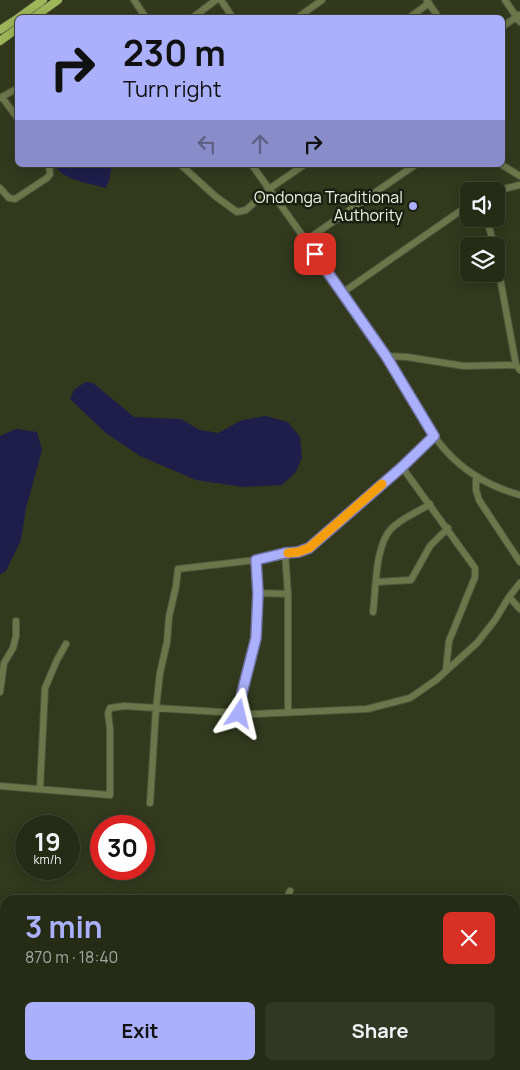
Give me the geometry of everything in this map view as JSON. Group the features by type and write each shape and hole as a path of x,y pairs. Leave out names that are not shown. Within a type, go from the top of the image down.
{"main road":[{"path":"23,15 43,0"},
{"path":"37,15 58,0"},
{"path":"0,30 15,21"},
{"path":"0,41 15,30"}],"street":[{"path":"30,15 58,0"},
{"path":"134,0 143,15"},
{"path":"196,15 216,0"},
{"path":"221,0 232,15"},
{"path":"301,15 322,0"},
{"path":"505,0 519,17 505,24"},
{"path":"413,15 428,2 437,15"},
{"path":"15,90 1,98 15,115"},
{"path":"0,188 9,198 14,199 48,178 50,174 49,167"},
{"path":"183,167 215,196 237,212 246,210 269,189 301,167"},
{"path":"253,167 386,356 434,436 447,451 476,477 497,488 520,495"},
{"path":"306,241 412,167"},
{"path":"505,167 520,176"},
{"path":"505,188 520,185"},
{"path":"342,293 460,211"},
{"path":"386,356 407,357 460,366 518,368 501,282"},
{"path":"150,803 160,673 167,642 168,623 178,569 256,560 309,548 402,467 434,436"},
{"path":"402,467 448,528 476,572 449,641 446,670"},
{"path":"476,477 476,490 479,500 520,562"},
{"path":"373,612 381,547 387,534 394,526 430,504"},
{"path":"377,582 410,580 430,546 448,528"},
{"path":"285,553 288,594 288,713"},
{"path":"239,714 242,693 256,638 258,593 256,560"},
{"path":"0,786 110,795 110,708 124,706 239,714 288,713 367,709 416,695 482,638 520,583"},
{"path":"258,593 288,594"},
{"path":"509,597 520,609"},
{"path":"0,692 3,658 13,648 16,636 16,621"},
{"path":"40,788 45,688 66,644"},
{"path":"288,895 290,891"}],"shaded area":[{"path":"57,167 112,167 106,188 69,177 58,170"},
{"path":"85,382 93,383 134,417 181,419 200,430 218,433 242,420 266,416 288,422 300,437 302,457 296,472 282,485 243,487 196,480 140,456 106,433 70,399 74,390"},
{"path":"16,429 37,432 42,450 26,508 21,540 6,571 0,575 0,436"}],"slow traffic":[{"path":"288,553 304,551 309,548 382,484"}],"place":[{"name":"Ondonga Traditional Authority","path":"413,206"}],"route":[{"path":"239,714 242,693 256,638 258,593 256,560 285,553 304,551 309,548 402,467 434,436 386,356 315,254"}]}
